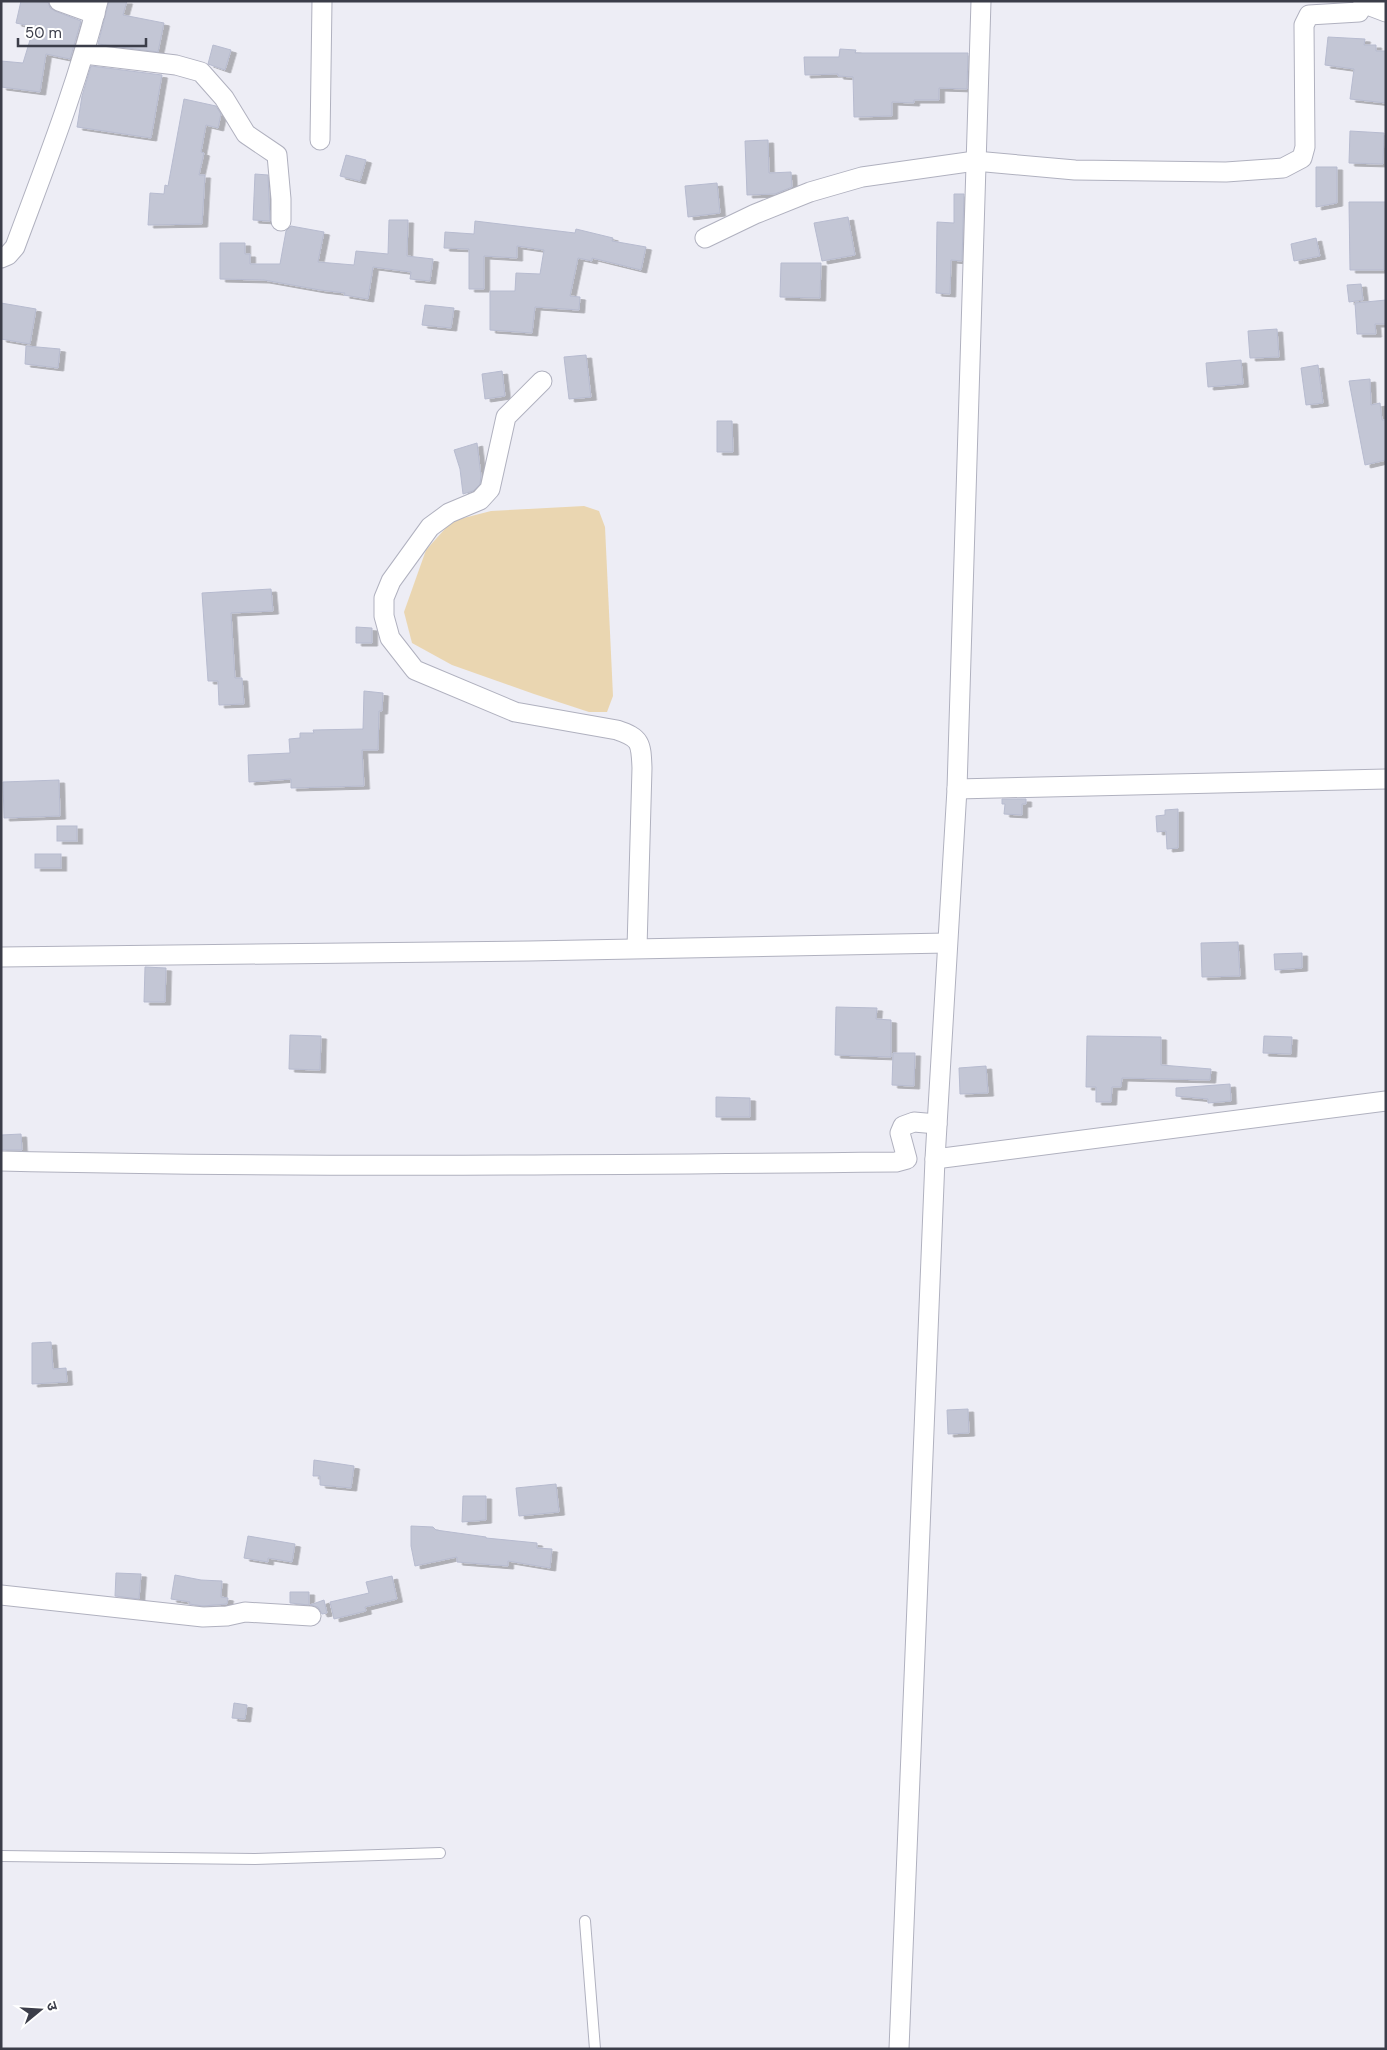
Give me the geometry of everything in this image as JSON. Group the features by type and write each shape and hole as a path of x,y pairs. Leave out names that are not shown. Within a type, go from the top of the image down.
{"street":[{"path":"1,258 8,255 14,247 67,107 96,8 59,1"},
{"path":"320,140 322,1"},
{"path":"899,2049 935,1159 957,789 981,1"},
{"path":"705,238 755,214 810,192 862,177 975,161 1075,170 1226,172 1283,168 1302,158 1305,147 1304,25 1310,15 1359,12 1365,2 1386,12"},
{"path":"84,54 176,65 201,72 224,98 246,134 278,154 281,221"},
{"path":"542,381 506,417 490,489 480,500 449,513 430,526 391,581 384,598 384,616 390,638 415,670 515,712 617,730 632,735 638,741 642,768 637,948"},
{"path":"957,789 1386,779"},
{"path":"1,957 947,943"},
{"path":"935,1159 1386,1101"},
{"path":"1,1161 116,1164 493,1166 896,1162 907,1158 900,1132 903,1126 914,1122 937,1124"},
{"path":"1,1595 203,1618 246,1612 311,1616"}],"lane":[{"path":"1,1856 256,1859 440,1853"},
{"path":"585,1921 595,2049"}],"shaded area":[{"path":"584,506 599,511 605,527 613,696 607,712 589,712 452,665 412,643 404,612 426,550 452,521 491,511"}],"building":[{"path":"21,1 48,2 50,8 55,11 81,21 70,59 46,54 40,92 1,87 1,61 23,63 34,27 16,23"},
{"path":"109,1 127,1 123,15 164,23 158,52 98,44"},
{"path":"1328,37 1365,39 1364,45 1376,45 1376,51 1386,51 1386,103 1350,99 1354,69 1325,65"},
{"path":"213,45 231,50 225,70 208,64"},
{"path":"840,49 856,50 855,53 968,53 967,89 939,88 939,100 914,100 914,103 892,102 892,116 854,117 853,77 838,76 838,74 805,75 804,57 839,57"},
{"path":"91,66 162,75 151,138 77,127 82,96"},
{"path":"184,99 216,106 221,114 218,128 206,125 201,152 204,153 199,175 205,175 202,224 148,225 150,193 164,194 165,185 168,186"},
{"path":"1350,131 1384,133 1383,164 1349,163"},
{"path":"768,140 769,173 791,172 792,187 775,194 747,195 745,141"},
{"path":"346,155 366,160 360,181 340,176"},
{"path":"1316,167 1337,167 1337,203 1316,207"},
{"path":"255,174 268,175 270,221 253,220"},
{"path":"717,183 720,213 688,217 685,186"},
{"path":"954,194 964,194 962,261 951,260 950,294 936,293 937,222 954,223"},
{"path":"1349,202 1386,202 1384,270 1350,270"},
{"path":"848,217 855,255 822,261 814,223"},
{"path":"389,220 408,220 407,256 433,259 430,281 410,279 411,272 373,267 368,299 344,295 345,293 264,280 220,279 220,243 245,243 245,254 250,254 250,264 280,264 286,231 291,226 324,232 318,262 354,265 356,251 388,254"},
{"path":"475,221 575,233 576,229 613,238 612,241 646,247 641,270 592,258 592,261 578,258 570,296 580,297 579,310 535,307 532,333 490,330 490,291 515,291 516,273 540,274 544,250 517,246 517,258 484,256 484,289 469,289 469,249 444,248 445,232 474,234"},
{"path":"1316,238 1320,256 1294,261 1291,244"},
{"path":"781,263 821,263 820,298 780,297"},
{"path":"1361,284 1363,300 1349,302 1347,285"},
{"path":"1386,300 1386,324 1375,324 1376,334 1357,334 1355,303"},
{"path":"1,303 36,309 30,344 1,339"},
{"path":"425,305 454,308 451,328 422,325"},
{"path":"1277,329 1279,357 1250,358 1248,331"},
{"path":"26,346 60,349 58,368 25,364"},
{"path":"586,355 591,397 569,399 564,357"},
{"path":"1241,360 1243,384 1208,387 1206,363"},
{"path":"1318,365 1323,403 1306,405 1301,368"},
{"path":"502,371 505,396 485,399 482,374"},
{"path":"1370,379 1371,405 1380,403 1382,420 1386,420 1386,460 1365,465 1349,381"},
{"path":"717,421 732,421 733,452 717,452"},
{"path":"477,443 481,476 480,484 473,491 463,494 460,469 454,450"},
{"path":"271,589 273,611 231,613 235,678 242,678 244,704 219,705 218,681 208,681 202,593"},
{"path":"356,627 372,628 372,643 356,643"},
{"path":"364,691 383,693 382,711 379,711 378,750 362,750 364,786 291,788 291,779 249,782 248,755 290,753 289,739 300,738 300,733 314,733 313,730 363,729"},
{"path":"59,780 60,816 4,818 3,782"},
{"path":"1002,799 1026,799 1026,804 1022,804 1022,815 1004,814 1005,804 1002,804"},
{"path":"1178,809 1178,848 1167,849 1166,831 1157,832 1156,816 1165,815 1165,810"},
{"path":"57,826 77,826 77,841 57,841"},
{"path":"35,854 61,854 61,868 35,868"},
{"path":"1238,942 1240,976 1202,977 1201,943"},
{"path":"1302,953 1302,968 1275,970 1274,954"},
{"path":"145,967 166,968 165,1002 144,1002"},
{"path":"836,1007 877,1008 876,1019 891,1020 891,1057 835,1055"},
{"path":"290,1035 321,1036 320,1070 289,1069"},
{"path":"1087,1036 1161,1037 1161,1065 1211,1069 1210,1080 1122,1078 1121,1087 1112,1087 1111,1102 1096,1102 1096,1087 1086,1087"},
{"path":"1264,1036 1292,1037 1291,1054 1263,1053"},
{"path":"893,1053 915,1053 914,1086 892,1085"},
{"path":"986,1066 988,1093 960,1094 959,1068"},
{"path":"1230,1084 1231,1101 1208,1103 1208,1099 1176,1096 1176,1088"},
{"path":"716,1097 750,1098 750,1117 716,1117"},
{"path":"21,1134 22,1150 1,1150 1,1135"},
{"path":"51,1342 53,1369 66,1368 67,1382 32,1384 32,1343"},
{"path":"968,1409 969,1433 948,1434 947,1410"},
{"path":"314,1460 354,1466 351,1488 320,1485 320,1476 313,1476"},
{"path":"556,1484 559,1512 519,1516 516,1488"},
{"path":"463,1496 486,1496 486,1520 462,1522"},
{"path":"411,1526 433,1527 436,1530 486,1538 537,1543 537,1548 552,1549 550,1568 508,1561 508,1566 457,1562 457,1557 415,1566 411,1546"},
{"path":"248,1536 295,1544 292,1562 268,1558 268,1562 244,1558"},
{"path":"116,1573 141,1574 139,1599 115,1596"},
{"path":"175,1575 201,1580 222,1581 221,1597 228,1598 227,1604 203,1606 171,1599"},
{"path":"392,1576 397,1599 365,1607 366,1611 334,1619 330,1602 369,1593 366,1582"},
{"path":"290,1592 309,1592 309,1605 290,1603"},
{"path":"324,1600 327,1613 322,1614 318,1607 310,1605"},
{"path":"234,1703 247,1705 245,1719 232,1718"}]}
